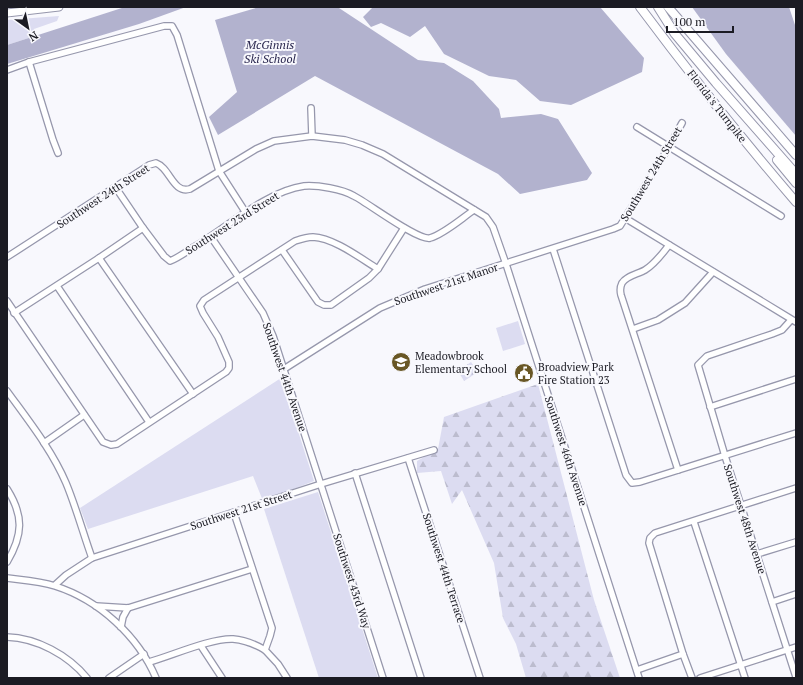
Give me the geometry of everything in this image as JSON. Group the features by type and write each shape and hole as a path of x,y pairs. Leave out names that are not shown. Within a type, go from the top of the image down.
{"highway":[{"path":"635,7 666,41"},
{"name":"Florida's Turnpike","path":"640,7 761,161 796,202"},
{"path":"658,7 675,34 796,174"},
{"path":"668,7 796,155"},
{"path":"716,83 796,183"}],"main road":[{"path":"7,13 59,7"}],"street":[{"path":"7,70 29,62 164,26 172,26 177,35 219,171 246,213"},
{"path":"29,62 58,153"},
{"path":"311,108 312,136"},
{"name":"Southwest 24th Street","path":"506,264 620,226 669,147 682,123"},
{"path":"637,127 781,216"},
{"name":"Southwest 24th Street","path":"7,257 156,162 161,165 178,188 184,191 190,189 256,148 274,141 312,136 345,140 383,154 474,210"},
{"name":"Southwest 23rd Street","path":"143,228 164,256 170,261 211,237 272,196 287,190 305,186 327,188 353,195 404,228 429,238 439,234 474,210"},
{"path":"14,313 143,228 116,188"},
{"name":"Southwest 46th Avenue","path":"474,210 486,217 492,223 639,678"},
{"path":"625,218 794,321"},
{"path":"282,250 318,302 324,305 331,304 369,278 378,269 404,228"},
{"name":"Southwest 44th Avenue","path":"211,237 263,313 284,369 320,484"},
{"path":"7,301 103,442 111,445 117,444 226,372 229,368 229,362 218,336 200,306 204,300 295,241 305,237 329,240 378,269"},
{"path":"669,245 657,260 645,270 622,282 620,288 678,470"},
{"path":"553,249 626,475 632,482 640,482 796,433"},
{"path":"99,258 193,394"},
{"name":"Southwest 21st Manor","path":"284,369 380,308 425,289 506,264"},
{"path":"633,328 658,320 685,303 713,272"},
{"path":"57,286 149,422"},
{"name":"Southwest 48th Avenue","path":"794,321 782,330 707,356 698,365 725,456 796,677"},
{"path":"710,407 796,379"},
{"path":"7,391 44,443 66,483 92,558"},
{"path":"44,443 84,415"},
{"name":"Southwest 21st Street","path":"55,586 66,575 92,558 320,484 434,450"},
{"name":"Southwest 44th Terrace","path":"408,458 480,678"},
{"path":"355,473 421,678"},
{"name":"Southwest 43rd Way","path":"320,484 383,678"},
{"path":"692,678 683,654 649,543 650,538 655,533 694,522 796,488"},
{"path":"7,490 13,500 20,519 16,548 7,562"},
{"path":"234,513 272,628 265,650"},
{"path":"694,522 745,678"},
{"path":"756,554 796,542"},
{"path":"96,606 128,608 252,569"},
{"path":"7,578 55,586 96,606 121,627 144,654 156,678"},
{"path":"772,602 796,594"},
{"path":"121,627 123,617 128,608"},
{"path":"7,637 31,641 56,651 81,670 87,678"},
{"path":"149,662 219,641 232,639 255,645 265,650 278,664 287,678"},
{"path":"201,646 222,678"},
{"path":"700,678 796,647"},
{"path":"109,678 144,654"},
{"path":"637,670 683,654"}],"green space":[{"path":"59,16 57,21 34,29 35,36 7,45 7,20"},
{"path":"518,321 525,344 503,351 496,328"},
{"path":"471,362 478,372 464,381 458,371"},
{"path":"281,378 314,481 263,501 253,476 88,529 80,508"},
{"path":"538,384 594,600 620,678 526,678 516,644 503,618 494,563 462,490 452,504 441,471 417,473 417,461 438,449 444,417"},
{"path":"318,492 378,678 319,678 264,509"}],"water":[{"path":"125,7 186,7 139,24 7,64 7,45"},
{"name":"McGinnis Ski School","path":"259,7 339,8 418,60 444,63 473,81 499,109 501,118 541,114 558,119 592,173 587,180 520,194 498,174 315,76 218,135 209,117 237,92 215,20"},
{"path":"373,7 600,7 644,58 642,72 571,105 540,101 516,80 489,76 444,54 425,26 410,37 381,23 371,27 363,17"},
{"path":"692,7 789,7 796,28 796,136 726,54"}],"place":[{"name":"Meadowbrook Elementary School","path":"401,362"},
{"name":"Broadview Park Fire Station 23","path":"524,373"}]}
